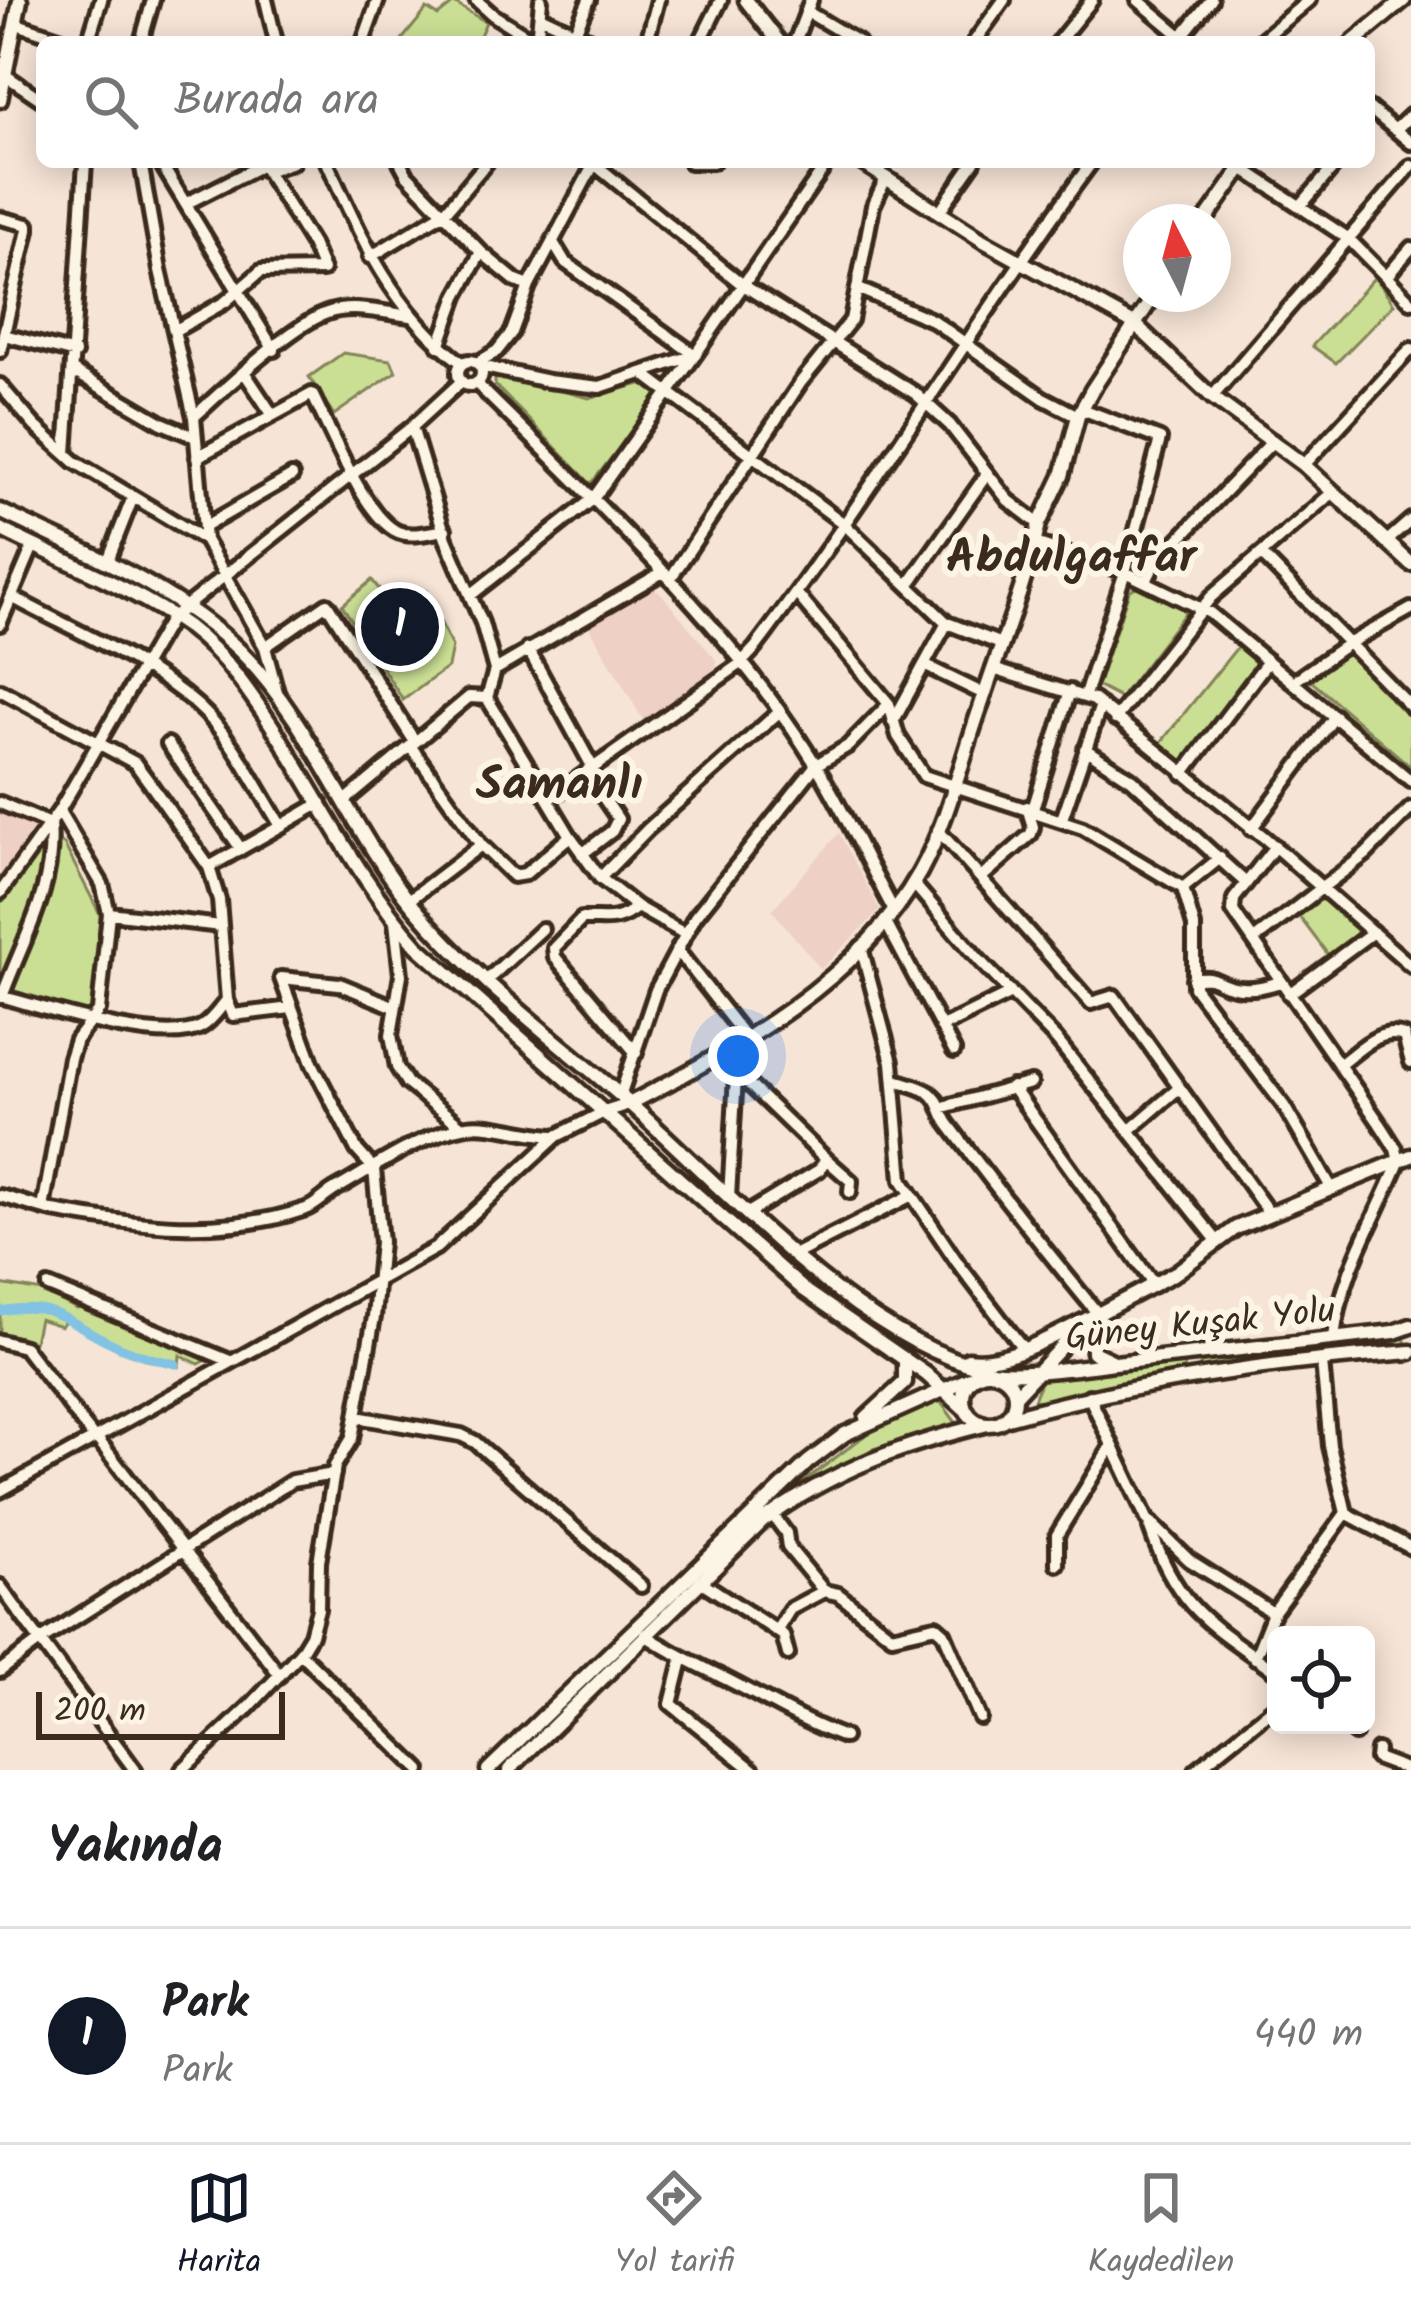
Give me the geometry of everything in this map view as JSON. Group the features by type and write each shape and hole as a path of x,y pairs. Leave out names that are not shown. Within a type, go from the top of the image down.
{"main road":[{"path":"0,100 8,77 7,41 17,24 20,0"},
{"path":"746,0 774,36"},
{"path":"1360,36 1404,0"},
{"path":"870,168 1019,261 1136,325 1212,397 1304,465 1411,564"},
{"path":"1217,204 1242,168"},
{"path":"625,1100 747,1039 829,977 861,947 913,884 938,830 1080,412 1144,312"},
{"path":"0,511 186,607 232,644 278,693 409,900 486,981 794,1255 871,1314 940,1353 1009,1380 1015,1396"},
{"path":"0,530 70,561 186,626 244,682 395,922 461,987 803,1289 988,1424"},
{"path":"940,1353 975,1361 1022,1348 1154,1285 1269,1213 1407,1156"},
{"path":"1098,1315 1091,1335 1093,1352 1117,1363"},
{"path":"509,1770 772,1514 796,1496 877,1455 1004,1419 1015,1396 1070,1337 1098,1315"},
{"name":"Güney Kuşak Yolu","path":"994,1372 1411,1330"},
{"name":"Güney Kuşak Yolu","path":"1004,1419 1193,1375 1411,1352"},
{"path":"1192,1354 1193,1375"},
{"path":"488,1770 758,1508 898,1392 905,1382 905,1359"},
{"path":"845,1434 944,1388 994,1372"},
{"path":"967,1411 963,1395 977,1375"}],"street":[{"path":"90,36 101,0"},
{"path":"143,36 153,0"},
{"path":"253,0 267,2 275,36"},
{"path":"365,36 378,0"},
{"path":"478,0 527,36"},
{"path":"538,36 541,0"},
{"path":"575,32 589,0"},
{"path":"649,36 658,0"},
{"path":"703,36 721,0"},
{"path":"978,36 1002,3 987,0"},
{"path":"1063,36 1093,0"},
{"path":"1138,0 1178,36"},
{"path":"1185,36 1211,0"},
{"path":"1266,36 1309,0"},
{"path":"797,36 808,5 850,36"},
{"path":"540,16 583,36"},
{"path":"17,24 52,36"},
{"path":"8,77 36,96"},
{"path":"1375,113 1411,143"},
{"path":"1395,130 1411,115"},
{"path":"1212,397 1411,166"},
{"path":"66,454 85,168"},
{"path":"143,168 194,417 205,533 265,647 278,693"},
{"path":"164,168 274,350"},
{"path":"187,203 259,168"},
{"path":"174,332 262,272 323,270 264,168"},
{"path":"330,168 370,257 411,316 462,363 600,387 695,355"},
{"path":"403,168 481,252 516,281 530,286"},
{"path":"370,257 445,212 482,168"},
{"path":"479,365 512,332 530,286 591,168"},
{"path":"601,168 743,285 830,343 878,367 926,403 950,424 1008,500 1039,524"},
{"path":"472,594 593,499 824,168"},
{"path":"939,212 970,168"},
{"path":"549,799 740,664 796,593 1019,261 1088,168"},
{"path":"1247,168 1282,198 1301,204 1349,239 1411,302"},
{"path":"1301,204 1333,168"},
{"path":"495,670 667,575 851,320 873,206 886,178"},
{"path":"0,218 28,225 0,351"},
{"path":"554,244 565,262 695,355"},
{"path":"1387,276 1411,248"},
{"path":"439,346 481,252"},
{"path":"859,289 910,308 1043,398 1160,439 1126,572 1085,695"},
{"path":"194,417 305,324 329,312 353,309 411,316"},
{"path":"4,334 75,353"},
{"path":"1304,465 1411,349"},
{"path":"461,382 462,363"},
{"path":"476,383 482,374 479,365"},
{"path":"74,371 195,437"},
{"path":"244,372 272,414"},
{"path":"644,374 844,524 946,623 1001,644"},
{"path":"0,893 59,811 171,618 412,427 461,382 476,383 667,575 779,712 816,765 954,1051"},
{"path":"0,385 66,454 205,533"},
{"path":"197,457 312,394 375,511 397,532 419,535 446,530"},
{"path":"412,427 495,670 488,698 600,878 637,908 686,934"},
{"path":"1146,580 1177,540 1274,441"},
{"path":"909,584 987,474"},
{"path":"205,533 292,476"},
{"path":"1115,719 1201,608 1333,492"},
{"path":"107,563 133,496"},
{"path":"1386,542 1411,520"},
{"path":"1035,543 1126,572 1201,608 1411,781"},
{"path":"0,624 33,546"},
{"path":"1262,555 1411,707"},
{"path":"796,593 889,704 893,722 919,770 932,780 1062,819 1114,844 1183,888 1194,926 1193,979 1199,996 1285,1106 1332,1189"},
{"path":"12,597 142,668 197,705 229,743 281,826"},
{"path":"265,647 327,604 413,744 482,844 507,871 518,877 570,836"},
{"path":"1293,682 1411,609"},
{"path":"893,722 946,623"},
{"path":"528,649 618,819 612,831 582,854"},
{"path":"1183,774 1268,661"},
{"path":"924,665 984,694"},
{"path":"993,669 1085,695 1101,705 1409,960"},
{"path":"0,690 135,763 209,867 219,900 227,1000 233,1015 291,1008"},
{"path":"982,877 1034,827 1030,808 1070,691"},
{"path":"346,800 470,697 488,698"},
{"path":"0,1491 436,1248 557,1136 625,1100 656,990 703,906 816,765 848,746 889,704"},
{"path":"1062,819 1101,705"},
{"path":"600,878 779,712"},
{"path":"1251,829 1334,716"},
{"path":"168,744 241,849"},
{"path":"1085,749 1123,772 1246,883"},
{"path":"0,803 50,824"},
{"path":"209,867 321,803"},
{"path":"1254,940 1366,854 1411,808"},
{"path":"43,1208 70,1058 76,1040 99,1010 109,913 102,884 59,811"},
{"path":"50,824 50,878 1,997 168,1035 203,1027 227,1000"},
{"path":"938,830 1091,1004 1114,996 1269,1213"},
{"path":"409,900 482,844"},
{"path":"1274,846 1232,907 1396,1149 1407,1156 1351,1261 1338,1300 1334,1338"},
{"path":"1183,888 1220,858"},
{"path":"913,884 1056,1039 1218,1242"},
{"path":"636,1053 558,961 554,948 582,919 609,922 637,908"},
{"path":"109,913 221,926"},
{"path":"395,922 401,975 392,1035 397,1067 407,1083 463,1127"},
{"path":"486,981 542,929"},
{"path":"1289,994 1373,932"},
{"path":"861,947 895,1080 900,1172 910,1196 1022,1348"},
{"path":"677,950 747,1039"},
{"path":"1193,979 1213,976 1228,986 1247,988 1280,982"},
{"path":"182,1770 280,1675 310,1635 318,1609 334,1474 352,1438 378,1280 381,1242 374,1169 344,1127 300,1036 281,978 339,984 395,1007"},
{"path":"942,1027 1011,993"},
{"path":"1339,1065 1392,1032 1404,1036 1411,1062"},
{"path":"720,1056 851,1181 850,1192"},
{"path":"730,1196 736,1076"},
{"path":"895,1080 926,1091 1098,1315"},
{"path":"940,1108 1031,1084"},
{"path":"1012,1087 1154,1285"},
{"path":"1130,1130 1179,1088"},
{"path":"0,1196 43,1208 194,1229 235,1225 311,1208 330,1192 463,1127 557,1136"},
{"path":"748,1213 819,1170 826,1159"},
{"path":"794,1255 910,1196"},
{"path":"47,1286 230,1361"},
{"path":"0,1341 27,1350 280,1675"},
{"path":"1322,1362 1330,1446 1346,1513 1411,1549"},
{"path":"1088,1396 1159,1554 1203,1620 1267,1666"},
{"path":"356,1417 476,1442 641,1586"},
{"path":"1057,1564 1057,1535 1112,1447"},
{"path":"0,1671 41,1640 292,1481 334,1474"},
{"path":"1255,1658 1273,1613 1346,1513"},
{"path":"772,1514 786,1533 788,1547 824,1591 838,1594 892,1636 936,1626 944,1633 980,1718"},
{"path":"1147,1519 1189,1560 1273,1613"},
{"path":"700,1581 778,1630 788,1654"},
{"path":"0,1586 135,1770"},
{"path":"778,1630 790,1609 824,1591"},
{"path":"645,1634 682,1660 808,1724 844,1737"},
{"path":"300,1653 420,1770"},
{"path":"682,1660 671,1704 753,1770"},
{"path":"1196,1770 1267,1713"},
{"path":"194,1770 211,1744"},
{"path":"1377,1750 1376,1758 1408,1770"}],"shaded area":[{"path":"649,588 659,591 717,661 715,669 643,720 587,623"},
{"path":"0,810 35,826 36,833 0,878"},
{"path":"839,833 880,910 821,969 772,910"}],"green space":[{"path":"454,3 486,22 480,36 405,36 427,9 438,16"},
{"path":"1375,277 1394,304 1336,363 1312,346"},
{"path":"343,353 391,360 396,372 334,415 309,377"},
{"path":"503,376 589,398 648,382 658,391 656,400 591,484 495,385 495,378"},
{"path":"372,580 393,607 426,591 452,647 448,667 403,700 342,605"},
{"path":"1138,586 1185,613 1120,698 1097,686 1129,591"},
{"path":"1239,645 1254,658 1256,670 1187,759 1177,760 1158,746"},
{"path":"1347,650 1411,713 1411,767 1311,681"},
{"path":"45,844 64,844 101,916 89,1014 0,992 0,901"},
{"path":"1320,897 1359,927 1329,956 1298,915"},
{"path":"0,1284 42,1291 77,1309 82,1302 200,1353 205,1361 199,1364 180,1355 179,1367 147,1360 65,1321 61,1326 39,1319 33,1346 20,1337 0,1333"},
{"path":"1403,1336 1408,1348 1204,1370 1198,1362"},
{"path":"1184,1364 1185,1370 1032,1406 1041,1380"},
{"path":"937,1397 957,1424 873,1449 777,1502 864,1436"}],"waterway":[{"path":"0,1311 44,1310 122,1348 176,1364"}],"place":[{"name":"Park","path":"400,627"}],"district":[{"name":"Abdulgaffar","path":"1071,555"},
{"name":"Samanlı","path":"559,782"}]}
